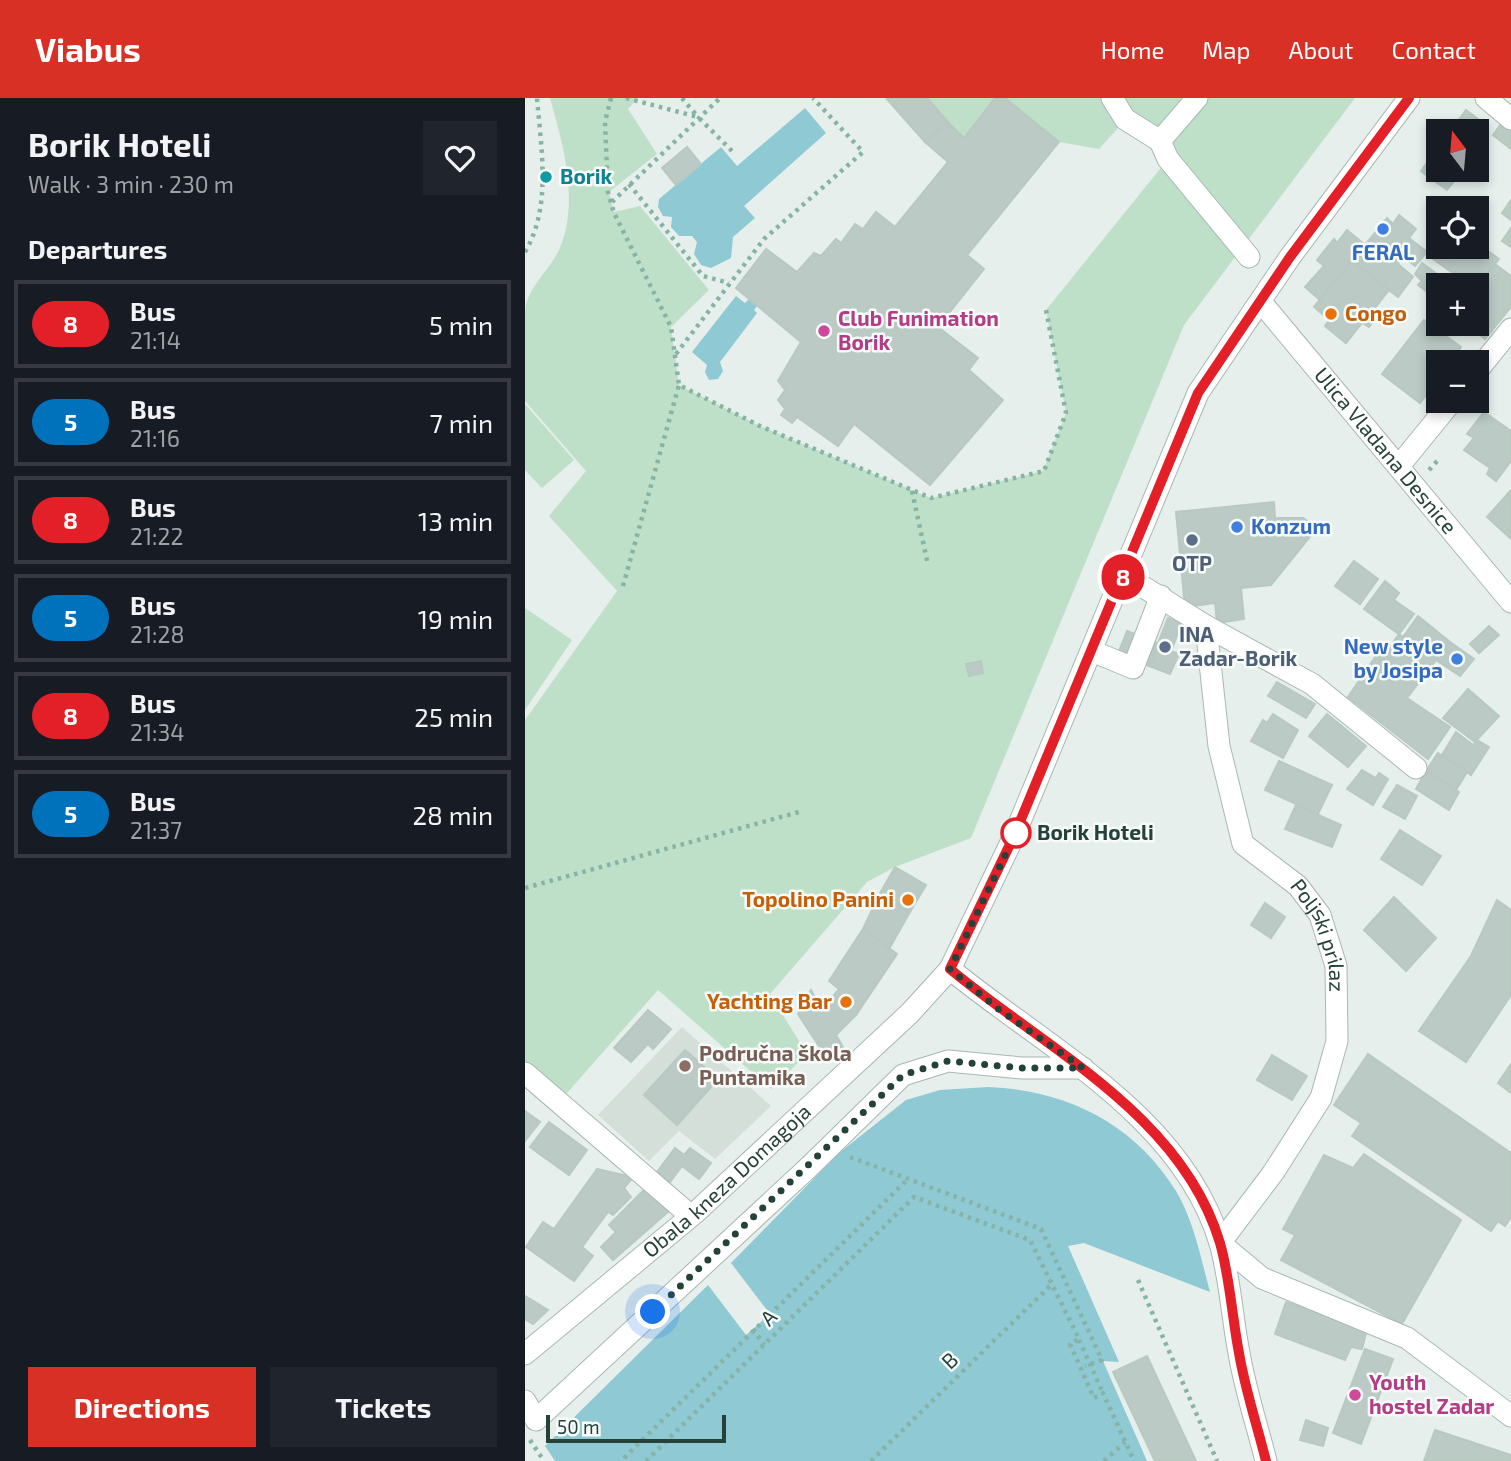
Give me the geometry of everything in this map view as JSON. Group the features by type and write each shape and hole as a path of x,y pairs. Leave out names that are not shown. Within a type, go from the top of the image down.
{"street":[{"path":"1112,98 1125,119 1160,141 1168,159 1249,257"},
{"path":"1160,141 1197,98"},
{"name":"Obala kneza Domagoja","path":"525,1354 691,1216 910,1013 950,969 1014,836 1124,575 1171,452 1198,393 1290,257 1409,98"},
{"path":"1486,98 1511,119"},
{"name":"Ulica Vladana Desnice","path":"1261,302 1511,602"},
{"path":"1489,360 1507,343"},
{"path":"1399,466 1442,413"},
{"path":"1124,575 1206,626 1312,684 1416,768"},
{"path":"1092,651 1133,668 1161,596"},
{"name":"Poljski prilaz","path":"1206,626 1219,746 1243,844 1298,886 1320,915 1336,966 1337,1041 1321,1098 1273,1173 1220,1243"},
{"path":"950,969 1001,1011 1083,1068 1161,1139 1196,1188 1220,1243 1239,1356 1266,1461"},
{"path":"525,1401 536,1420 799,1177 903,1075 948,1061 1022,1068 1083,1068"},
{"path":"525,1073 691,1216"},
{"path":"1220,1243 1262,1278 1407,1338 1511,1416"}],"path":[{"path":"525,252 535,236 543,176 537,98"},
{"path":"611,98 604,122 611,202 671,327 679,385 623,586"},
{"path":"626,98 698,117"},
{"path":"682,98 734,153"},
{"path":"611,202 720,98"},
{"path":"675,355 764,239 863,152 813,98"},
{"path":"629,184 703,276 729,284"},
{"path":"679,385 760,426 931,498 1044,471 1066,414 1046,310"},
{"path":"912,490 928,565"},
{"path":"525,888 799,812"},
{"path":"839,1153 1041,1229 1102,1360 1088,1366"},
{"path":"624,1458 909,1178"},
{"name":"A","path":"646,1461 914,1197 1030,1240 1052,1284"},
{"path":"1137,1280 1217,1461"},
{"path":"1052,1284 1134,1461"},
{"name":"B","path":"871,1461 1052,1284"},
{"path":"753,1329 764,1345"},
{"path":"1079,1339 1070,1344 1094,1398 1103,1393"},
{"path":"1104,1461 1125,1442"}],"shaded area":[{"name":"Područna škola Puntamika","path":"682,1027 771,1106 715,1159 679,1131 649,1161 598,1115"}],"green space":[{"path":"550,98 638,98 628,109 657,154 609,192 614,212 640,206 709,290 671,327 679,385 760,426 931,498 1043,471 1066,413 1046,310 1168,159 1126,119 1099,149 1059,142 1005,98 1355,98 1184,325 971,838 895,867 867,882 770,994 807,1054 771,1089 658,990 559,1102 525,1073 525,720 617,591 549,516 586,471 525,401 527,301 559,250 568,213 569,193 564,154"},
{"path":"927,98 995,98 964,138"},
{"path":"525,404 574,460 542,488 525,470"},
{"path":"525,608 572,640 525,710"}],"water":[{"path":"805,108 826,133 744,206 755,218 733,237 731,258 711,268 701,265 694,254 697,242 692,236 679,236 671,227 672,217 663,216 658,207 659,199 721,147 737,166"},
{"path":"736,296 745,303 749,299 757,306 754,310 757,313 720,362 723,371 718,379 709,380 705,372 707,365 692,352"},
{"path":"988,1087 1044,1095 1071,1103 1119,1129 1140,1146 1159,1167 1176,1191 1188,1215 1210,1292 1084,1243 1068,1246 1119,1362 1103,1361 1147,1461 555,1461 545,1446 708,1285 746,1335 770,1314 731,1263 839,1153 906,1100 940,1090"}],"building":[{"path":"886,98 927,98 948,122 925,142"},
{"path":"995,98 1005,98 1059,142 967,255 984,269 938,327 978,358 969,370 1003,400 930,485 854,424 838,446 797,417 792,423 781,415 785,409 778,400 785,390 778,381 801,342 736,288 766,249 797,272 814,253 821,256 836,239 841,243 855,224 863,229 876,212 895,227 948,162 925,142 948,122 964,138"},
{"path":"1466,110 1478,119 1459,119"},
{"path":"1503,121 1511,126 1511,149 1493,135"},
{"path":"687,147 701,164 676,185 662,168"},
{"path":"1436,182 1453,182 1447,190"},
{"path":"1511,200 1511,220 1502,213"},
{"path":"1399,215 1416,229 1409,238 1426,251 1415,266 1403,257 1398,264 1413,277 1398,297 1352,261 1387,218 1393,224"},
{"path":"1511,228 1511,247 1502,241"},
{"path":"1347,230 1365,245 1320,300 1305,287 1324,266 1317,260 1334,239 1337,243"},
{"path":"1489,252 1499,259 1488,273 1454,273 1447,269 1455,259 1489,259"},
{"path":"1433,259 1455,259 1447,269"},
{"path":"1352,261 1389,290 1375,308 1380,312 1369,327 1362,323 1346,343 1325,326 1329,320 1314,307"},
{"path":"1422,263 1436,273 1426,273 1426,291 1418,285 1422,281 1415,274"},
{"path":"1495,264 1511,276 1511,307 1489,334 1489,273"},
{"path":"1424,320 1426,336 1446,336 1461,347 1459,350 1426,350 1426,395 1420,403 1382,374"},
{"path":"1483,413 1511,431 1511,461 1496,481 1487,474 1490,468 1464,450 1474,438 1467,434"},
{"path":"1511,490 1511,539 1487,517"},
{"path":"1274,502 1275,518 1303,518 1317,528 1271,585 1241,588 1244,619 1217,623 1215,603 1185,607 1176,512"},
{"path":"1354,561 1378,579 1360,604 1335,586"},
{"path":"1385,581 1399,593 1394,600 1414,614 1399,634 1364,609"},
{"path":"1418,616 1450,642 1407,698 1450,727 1428,759 1348,697 1382,647 1387,651 1399,634 1403,637"},
{"name":"INA Zadar-Borik","path":"1168,618 1182,623 1171,651 1179,654 1170,674 1149,666"},
{"path":"1489,626 1499,635 1479,653 1470,644"},
{"path":"1127,631 1158,643 1149,666 1118,654"},
{"path":"1450,642 1474,659 1460,676 1436,660"},
{"path":"981,661 983,673 969,676 966,664"},
{"path":"1277,682 1315,704 1306,718 1268,696"},
{"path":"1468,689 1499,716 1475,742 1443,718"},
{"path":"1273,714 1298,730 1283,758 1251,741 1263,720 1267,723"},
{"path":"1327,714 1366,746 1348,767 1309,736"},
{"path":"1456,732 1473,745 1477,740 1489,747 1471,775 1442,755"},
{"path":"1438,753 1467,772 1456,790 1426,771"},
{"path":"1279,761 1332,785 1318,814 1265,790"},
{"path":"1362,770 1376,778 1379,773 1388,779 1373,805 1347,789"},
{"path":"1426,771 1459,792 1449,810 1416,789"},
{"path":"1397,785 1417,796 1405,819 1383,807"},
{"path":"1296,805 1341,825 1332,847 1285,829"},
{"path":"1400,830 1441,856 1422,885 1381,859"},
{"path":"895,867 926,885 910,912 879,895"},
{"path":"879,895 910,912 889,949 863,929"},
{"path":"1394,897 1436,938 1406,971 1364,930"},
{"path":"1497,900 1511,910 1511,995 1466,1062 1419,1031 1471,956"},
{"path":"1265,903 1285,917 1271,938 1251,925"},
{"name":"Yachting Bar","path":"863,929 897,954 856,1015 836,1035 843,1047 828,1060 798,1014 811,990 822,1010 839,989 829,981"},
{"path":"648,1010 671,1029 653,1049 648,1044 631,1062 614,1048"},
{"path":"685,1050 718,1079 677,1125 644,1095"},
{"path":"1368,1054 1511,1153 1511,1217 1505,1226 1498,1221 1491,1231 1352,1136 1361,1123 1334,1105"},
{"path":"1272,1055 1307,1076 1292,1100 1257,1080"},
{"path":"1511,1064 1511,1093 1498,1083"},
{"path":"525,1111 540,1122 525,1141"},
{"path":"549,1122 587,1150 569,1175 530,1147"},
{"path":"675,1148 684,1155 690,1148 711,1163 699,1179 682,1166 670,1182 657,1172"},
{"path":"1364,1154 1461,1220 1402,1324 1281,1260 1295,1235 1283,1229 1324,1155 1353,1168"},
{"path":"597,1169 633,1177 624,1188 631,1197 613,1215 608,1212 582,1247 593,1256 574,1281 526,1247 543,1222 554,1229"},
{"path":"645,1189 669,1211 613,1260 601,1247 616,1232 609,1225"},
{"path":"525,1296 548,1310 533,1324 525,1319"},
{"path":"1286,1302 1367,1329 1362,1349 1351,1347 1345,1360 1275,1334"},
{"path":"1365,1349 1393,1359 1361,1444 1333,1433"},
{"path":"1147,1356 1196,1461 1155,1461 1113,1372"},
{"path":"1306,1420 1328,1428 1323,1446 1300,1440"},
{"path":"1435,1430 1511,1455 1511,1461 1424,1461"}],"bus line":[{"name":"8","path":"1266,1461 1239,1356 1220,1243 1196,1188 1161,1139 1083,1068 1001,1011 950,969 1014,836 1124,575 1171,452 1198,393 1290,257 1409,98"}],"place":[{"name":"Borik","path":"546,177"},
{"name":"FERAL","path":"1383,229"},
{"name":"Congo","path":"1331,314"},
{"name":"Club Funimation Borik","path":"824,331"},
{"name":"Konzum","path":"1237,527"},
{"name":"OTP","path":"1192,540"},
{"name":"INA Zadar-Borik","path":"1165,647"},
{"name":"New style by Josipa","path":"1457,659"},
{"name":"Borik Hoteli","path":"1016,833"},
{"name":"Topolino Panini","path":"908,900"},
{"name":"Yachting Bar","path":"846,1002"},
{"name":"Područna škola Puntamika","path":"685,1066"},
{"name":"Youth hostel Zadar","path":"1355,1395"}],"route":[{"path":"653,1312 903,1075 948,1061 1022,1068 1083,1068 1001,1011 950,969 1016,833"}]}
